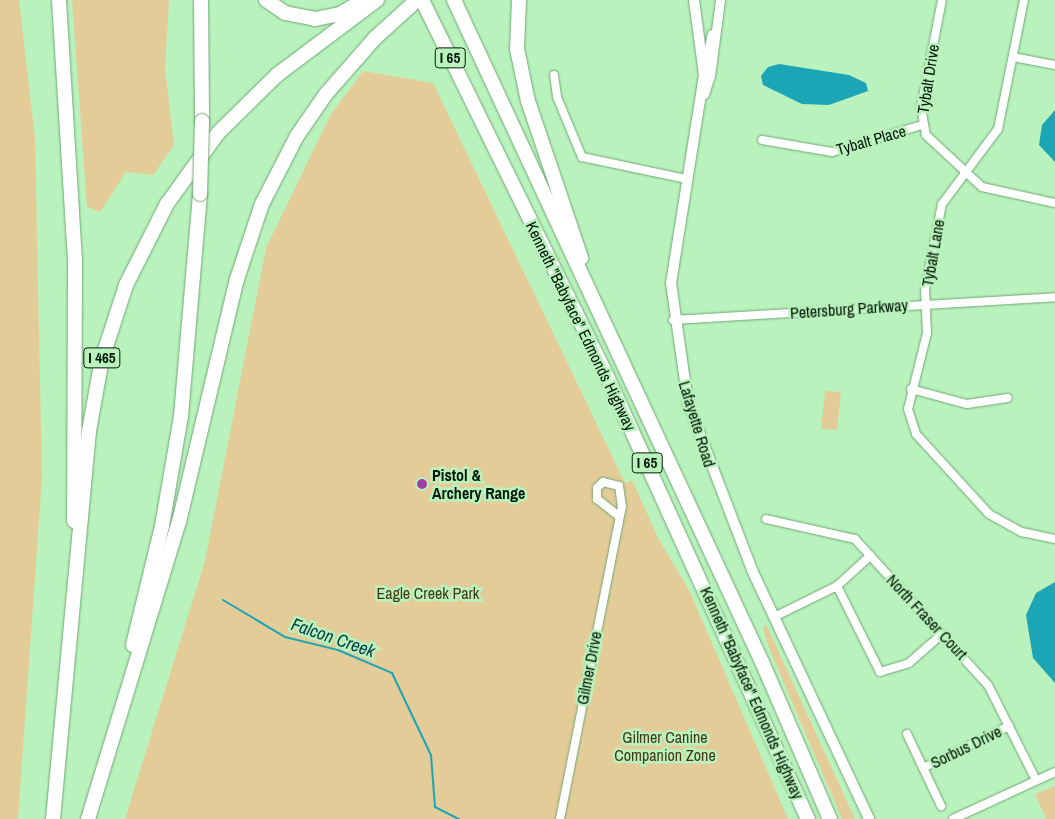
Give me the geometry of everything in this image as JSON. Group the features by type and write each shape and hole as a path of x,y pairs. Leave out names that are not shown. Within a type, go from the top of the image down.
{"highway":[{"path":"60,0 74,209 77,555"},
{"path":"88,819 170,484 189,347 200,194 202,121 201,0"},
{"path":"266,0 285,13 315,19 340,14 363,0"},
{"name":"I 465","path":"54,819 89,431 102,359 126,285 153,227 188,171 241,108 377,0"},
{"name":"Kenneth \"Babyface\" Edmonds Highway","path":"454,0 762,662 830,819"},
{"path":"519,0 517,50 530,108 563,210 624,366"},
{"path":"105,755 179,522 237,279 262,204 288,151 326,94 375,38 421,2"},
{"name":"Kenneth \"Babyface\" Edmonds Highway","path":"421,2 606,374 808,819"}],"main road":[{"name":"Lafayette Road","path":"694,0 704,75 672,260 673,320 688,404 722,499 774,617 869,819"}],"street":[{"path":"704,75 720,0"},
{"path":"699,106 710,76 720,0"},
{"name":"Tybalt Drive","path":"942,0 921,107 922,125 930,143 963,173 986,190 1055,203"},
{"name":"Tybalt Lane","path":"1024,0 997,131 963,173 942,204 926,304 927,333 911,389 908,412 914,431 985,509 1006,526 1055,539"},
{"path":"1013,57 1055,65"},
{"path":"554,75 557,97 582,157 686,179"},
{"name":"Tybalt Place","path":"762,140 832,152 922,125"},
{"name":"Petersburg Parkway","path":"673,320 1055,297"},
{"path":"911,389 967,404 1008,398"},
{"name":"Gilmer Drive","path":"560,819 619,516 619,486 603,482 597,499 619,516"},
{"name":"North Fraser Court","path":"766,519 849,536 870,556 988,685 1036,780"},
{"path":"774,617 837,586 870,556"},
{"path":"837,586 881,673 909,663 942,634"},
{"name":"Sorbus Drive","path":"923,768 1009,726"},
{"path":"907,734 941,806"},
{"path":"956,818 1055,772"}],"green space":[{"path":"0,0 19,0 35,139 42,477 18,819 0,819"},
{"path":"72,0 169,0 165,69 174,145 153,175 126,172 100,212 87,207"},
{"name":"Eagle Creek Park","path":"363,71 433,83 625,483 632,480 658,538 689,590 788,819 125,819 205,561 266,248 331,114"},
{"path":"825,391 841,392 837,430 821,429"},
{"path":"766,624 855,819 842,819 769,648 763,629"},
{"path":"1055,786 1055,819 1046,819 1035,794"}],"water":[{"path":"779,64 849,75 866,83 868,91 829,105 802,104 763,85 761,76 768,67"},
{"path":"1055,110 1055,162 1039,145 1042,125"},
{"path":"1055,582 1055,683 1033,658 1026,615 1036,593"}],"waterway":[{"name":"Falcon Creek","path":"223,600 285,637 338,650 392,673 431,755 435,807 459,819"}],"place":[{"name":"Pistol & Archery Range","path":"422,484"}],"park label":[{"name":"Gilmer Canine Companion Zone","path":"665,746"}]}
